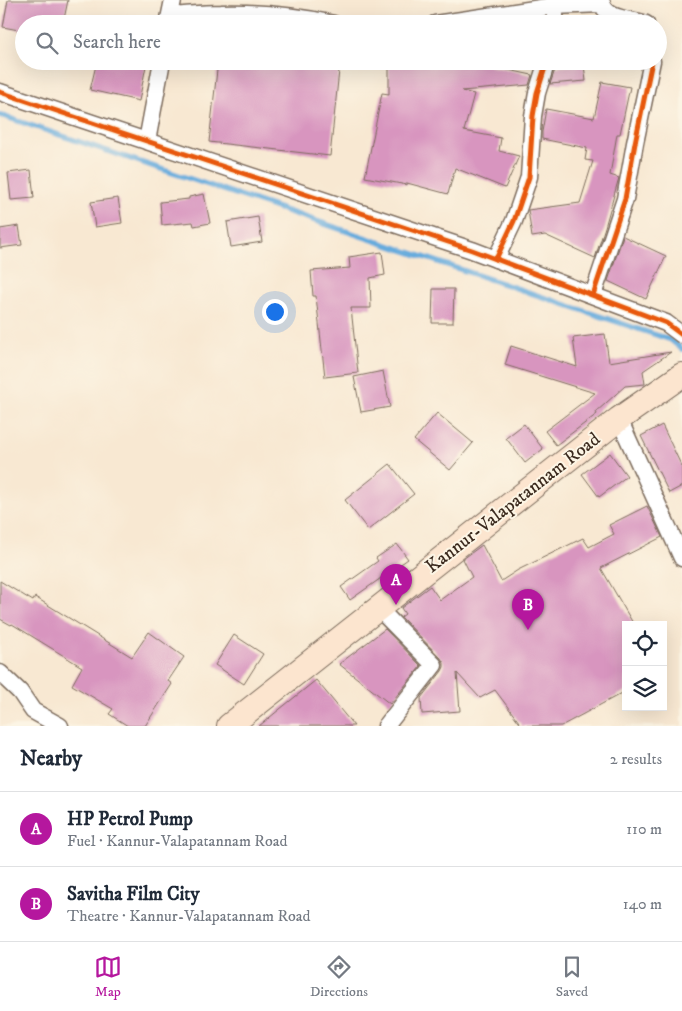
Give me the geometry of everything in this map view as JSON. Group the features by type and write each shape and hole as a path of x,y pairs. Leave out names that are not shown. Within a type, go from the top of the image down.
{"main road":[{"name":"Kannur-Valapatannam Road","path":"228,726 619,419 682,375"}],"street":[{"path":"494,15 554,6 601,2 605,10 612,15"},
{"path":"554,6 555,15"},
{"path":"170,13 276,15"},
{"path":"147,140 160,70"},
{"path":"496,259 514,221 529,177 533,116 537,93 544,70"},
{"path":"592,295 625,198 634,143 650,70"},
{"path":"0,92 496,259 666,323 682,335"},
{"path":"619,419 682,558"},
{"path":"379,609 434,665 386,726"},
{"path":"0,673 20,692 33,711 60,726"}],"building":[{"path":"8,0 68,0 65,15 15,15 15,29 3,27"},
{"path":"95,70 145,70 139,101 90,90"},
{"path":"217,70 339,70 330,156 209,142"},
{"path":"389,70 509,70 532,75 529,85 462,91 474,94 464,131 501,138 499,151 519,156 505,188 455,168 448,194 407,183 407,185 365,177 382,93 389,94"},
{"path":"555,70 585,70 586,81 550,84"},
{"path":"602,82 630,87 620,134 617,134 610,175 619,178 595,258 545,235 532,237 528,210 580,203 593,161 585,160 587,148 542,139 546,109 594,118"},
{"path":"31,170 34,198 11,200 8,173"},
{"path":"204,194 210,223 194,226 193,222 162,225 160,202 189,199 189,197"},
{"path":"118,198 122,223 95,227 91,202"},
{"path":"258,217 262,242 231,247 227,222"},
{"path":"19,226 22,245 0,248 0,229"},
{"path":"623,236 666,256 646,299 608,281"},
{"path":"382,252 385,275 370,278 371,308 351,308 358,373 325,377 316,296 313,296 311,271 350,268 349,257"},
{"path":"433,289 454,289 453,323 432,323"},
{"path":"605,334 609,362 671,352 643,371 645,384 625,386 596,412 597,414 556,445 545,431 595,393 505,365 511,346 577,367 573,338"},
{"path":"383,371 390,407 361,412 354,377"},
{"path":"437,413 473,443 450,470 414,440"},
{"path":"524,424 543,449 525,463 506,438"},
{"path":"662,425 682,467 682,486 669,493 641,436"},
{"path":"610,453 627,476 599,497 582,474"},
{"path":"390,464 414,494 368,530 345,500"},
{"path":"647,506 662,537 601,568 632,621 622,621 622,693 561,726 522,726 495,690 480,698 457,673 460,711 422,714 421,698 442,671 444,663 401,617 405,614 401,608 430,586 440,600 472,577 463,559 482,545 501,581 518,570 583,538 589,547 614,534 609,525"},
{"path":"397,544 408,559 350,600 341,587 378,561 376,558"},
{"path":"0,581 33,601 35,597 132,657 149,632 184,657 168,681 172,684 145,726 128,726 109,714 113,709 72,685 82,667 12,624 0,619"},
{"path":"385,629 421,666 390,704 339,664"},
{"path":"234,635 263,654 244,684 215,665"},
{"path":"316,680 354,726 259,726"}],"waterway":[{"path":"0,115 671,340 682,349"}],"cycle path":[{"path":"496,259 514,221 529,177 533,116 537,93 544,70"},
{"path":"593,295 625,199 650,70"},
{"path":"0,92 472,250 666,323 682,335"}],"place":[{"name":"HP Petrol Pump","path":"396,605"},
{"name":"Savitha Film City","path":"528,630"}]}
